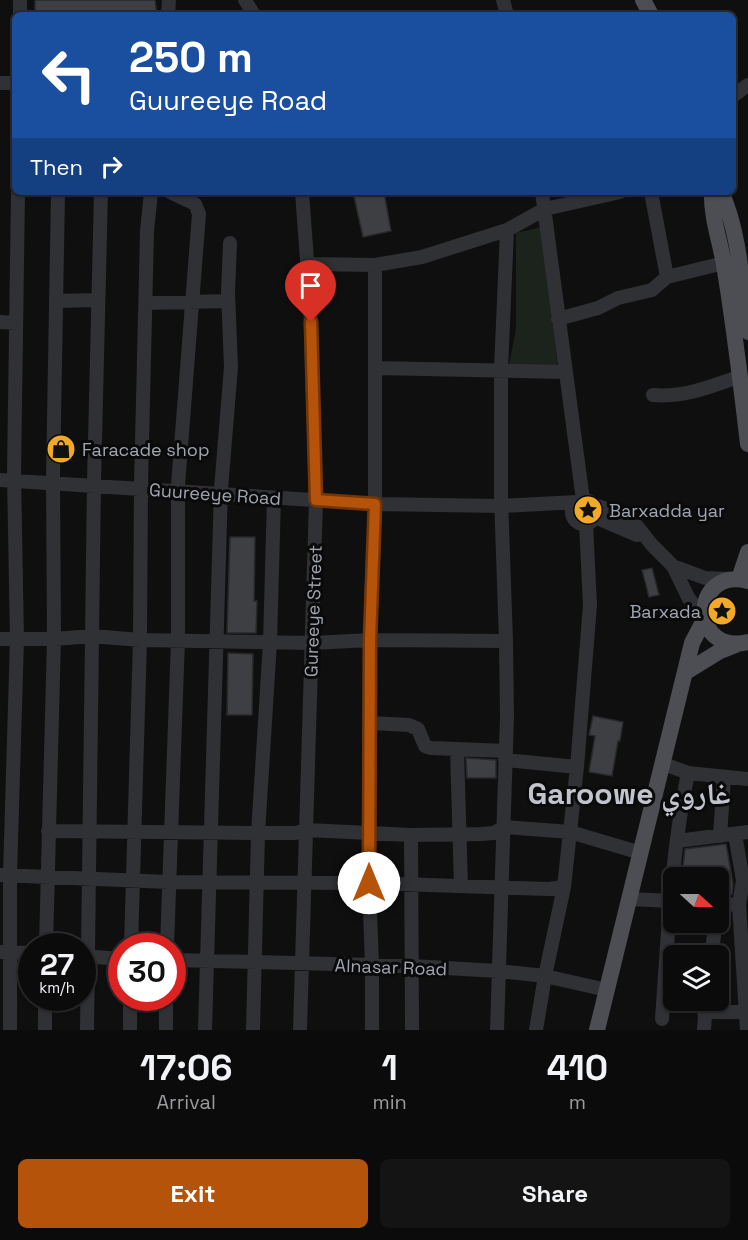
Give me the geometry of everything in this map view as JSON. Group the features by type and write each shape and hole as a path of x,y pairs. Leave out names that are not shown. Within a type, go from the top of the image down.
{"main road":[{"path":"712,195 711,209 724,264 739,285 748,332"},
{"path":"722,195 741,243 739,285 741,376 748,444"},
{"path":"745,642 727,642 716,637 704,620 704,606 713,589 739,580 748,552"},
{"path":"597,1030 692,643 704,620"},
{"path":"686,672 720,651 745,642"}],"street":[{"path":"10,1030 5,952 5,875 16,639 7,481 16,323 18,195"},
{"path":"46,933 54,639 53,484 58,195"},
{"path":"87,933 90,879 94,486 101,195"},
{"path":"132,933 140,640 147,231 151,195"},
{"path":"167,933 178,640 178,492 199,214 195,204 176,195"},
{"name":"Gureeye Street","path":"300,1030 316,500 308,264 302,195"},
{"path":"308,264 375,265 422,257 507,230 542,197 573,195"},
{"path":"652,195 667,277"},
{"path":"536,1030 564,887 577,766 590,605 585,511 542,197"},
{"path":"497,1030 506,756 501,370 507,230"},
{"path":"205,1030 220,494 231,367 228,301 230,243"},
{"path":"558,319 598,308 618,298 652,290 667,277 724,264"},
{"path":"372,1030 369,833 370,640 375,504 375,265"},
{"path":"56,301 98,300"},
{"path":"146,303 228,301"},
{"path":"0,322 16,323"},
{"path":"375,368 565,372"},
{"path":"653,396 671,397 741,376"},
{"name":"Guureeye Road","path":"7,481 375,504 539,505 585,511"},
{"path":"254,1030 258,833 270,642 274,498"},
{"path":"539,505 585,511 628,530 652,545 673,566 688,597 704,620"},
{"path":"673,566 705,578 739,580"},
{"path":"0,639 92,636 140,640 270,642 506,641"},
{"path":"370,723 409,725 420,732 425,746 431,748 458,749 577,766"},
{"path":"458,749 461,886"},
{"path":"664,764 688,773 748,779"},
{"path":"675,867 688,773"},
{"path":"720,836 724,777"},
{"path":"48,831 258,833 307,830 411,835 494,833 504,827 570,832 641,853"},
{"path":"677,841 742,833 745,879 739,904 747,1030"},
{"path":"411,835 412,1030"},
{"path":"5,875 169,882 369,883 549,889 564,887"},
{"path":"629,899 663,901"},
{"path":"729,904 739,904"},
{"path":"662,1019 669,933"},
{"name":"Alnasar Road","path":"186,960 412,966 498,971 545,976 607,990"},
{"path":"729,1010 746,1012"},
{"path":"45,1011 45,1030"},
{"path":"87,1011 87,1030"},
{"path":"130,1011 130,1030"},
{"path":"166,1011 166,1030"},
{"path":"704,1030 705,1011"}],"shaded area":[{"path":"541,227 558,370 509,365 516,329 516,233"}],"building":[{"path":"35,0 155,0 157,12 35,12"},
{"path":"354,195 385,195 391,231 363,237"},
{"path":"230,537 255,537 256,633 227,633"},
{"path":"652,568 659,595 649,597 642,570"},
{"path":"228,653 253,654 252,715 227,715"},
{"path":"593,716 623,722 612,776 589,772 595,736 589,735"},
{"path":"466,758 496,760 496,778 467,778"},
{"path":"726,844 733,884 732,894 729,894 729,867 683,867 685,849"}],"place":[{"name":"Faracade shop","path":"61,449"},
{"name":"Barxadda yar","path":"588,510"},
{"name":"Barxada","path":"722,611"}],"district":[{"name":"Garoowe غاروي","path":"629,793"}],"route":[{"path":"311,322 316,500 375,504 370,640 369,883"}]}
